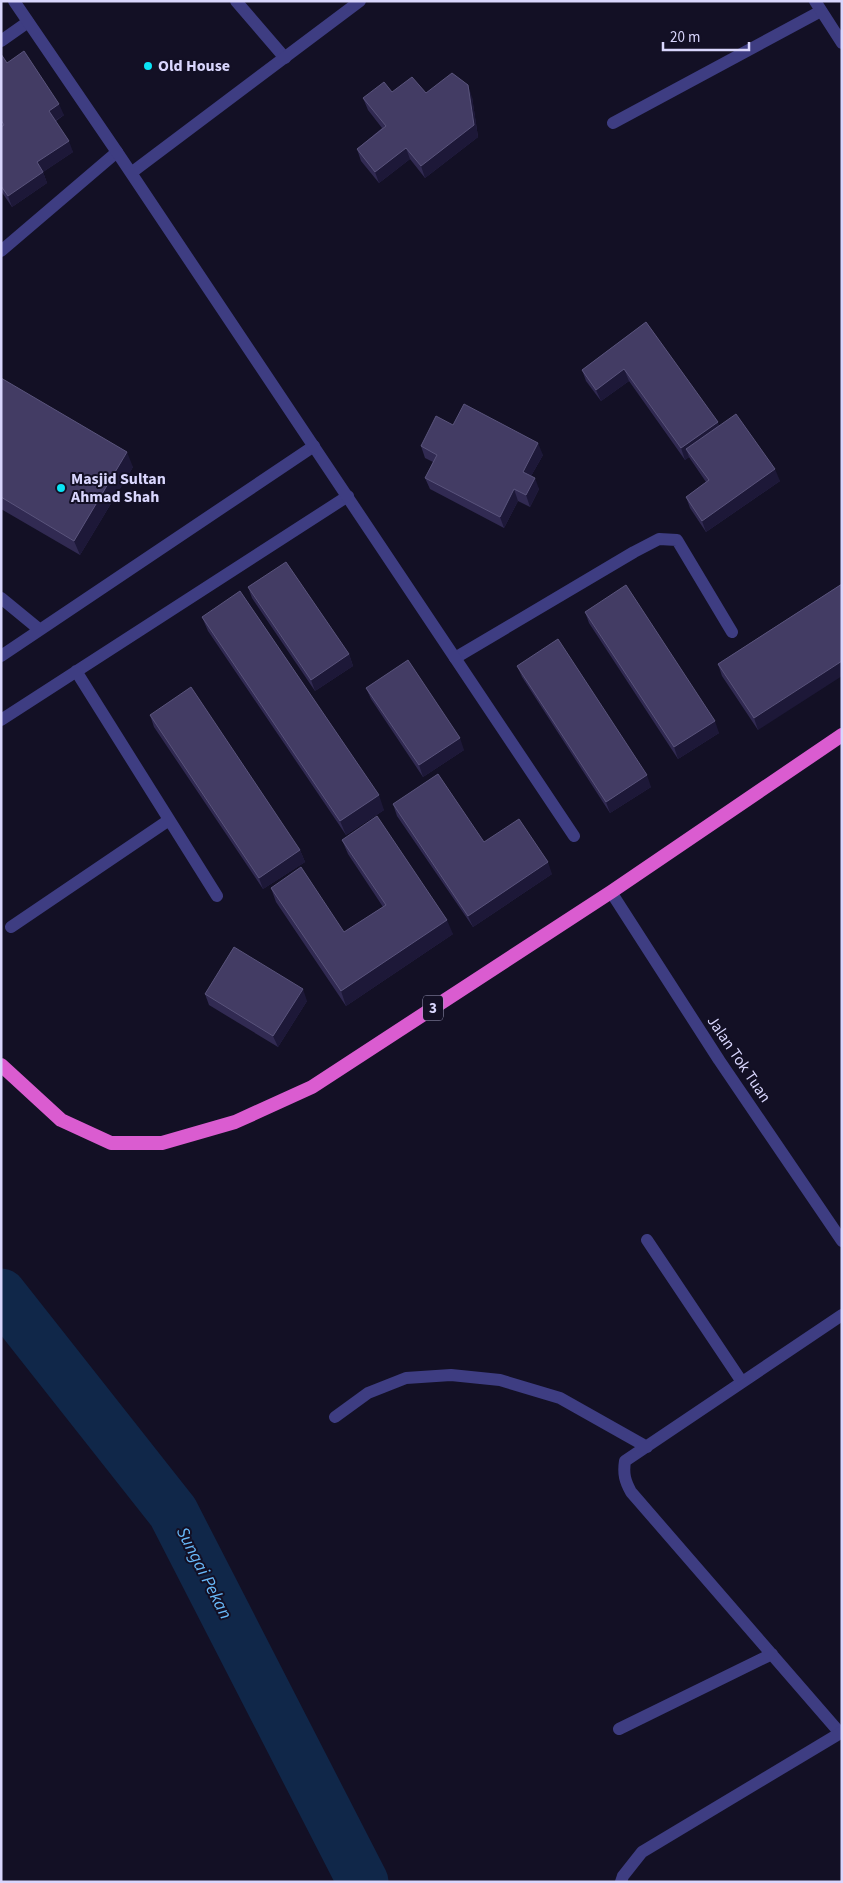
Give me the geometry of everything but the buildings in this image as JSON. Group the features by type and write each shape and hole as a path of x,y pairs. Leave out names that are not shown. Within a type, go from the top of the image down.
{"highway":[{"name":"3","path":"1,1065 62,1120 111,1143 162,1143 235,1122 312,1087 611,892 842,735"}],"street":[{"path":"14,1 348,496 574,836"},
{"path":"236,1 284,58"},
{"path":"131,173 360,1"},
{"path":"613,123 818,6 842,43"},
{"path":"1,41 28,22"},
{"path":"1,251 117,152"},
{"path":"1,656 314,446"},
{"path":"1,720 348,496"},
{"path":"455,658 659,539 677,540 732,632"},
{"path":"1,598 40,630"},
{"path":"76,671 217,896"},
{"path":"11,927 169,820"},
{"name":"Jalan Tok Tuan","path":"611,892 719,1060 842,1241"},
{"path":"647,1240 742,1382"},
{"path":"621,1882 623,1876 642,1852 841,1732 631,1492 623,1471 625,1461 842,1315"},
{"path":"334,1417 368,1393 406,1378 451,1374 500,1380 560,1398 647,1447"},
{"path":"619,1729 772,1654"}],"waterway":[{"name":"Sungai Pekan","path":"1,1294 173,1512 363,1882"}],"place":[{"name":"Old House","path":"148,66"},
{"name":"Masjid Sultan Ahmad Shah","path":"61,488"}]}
